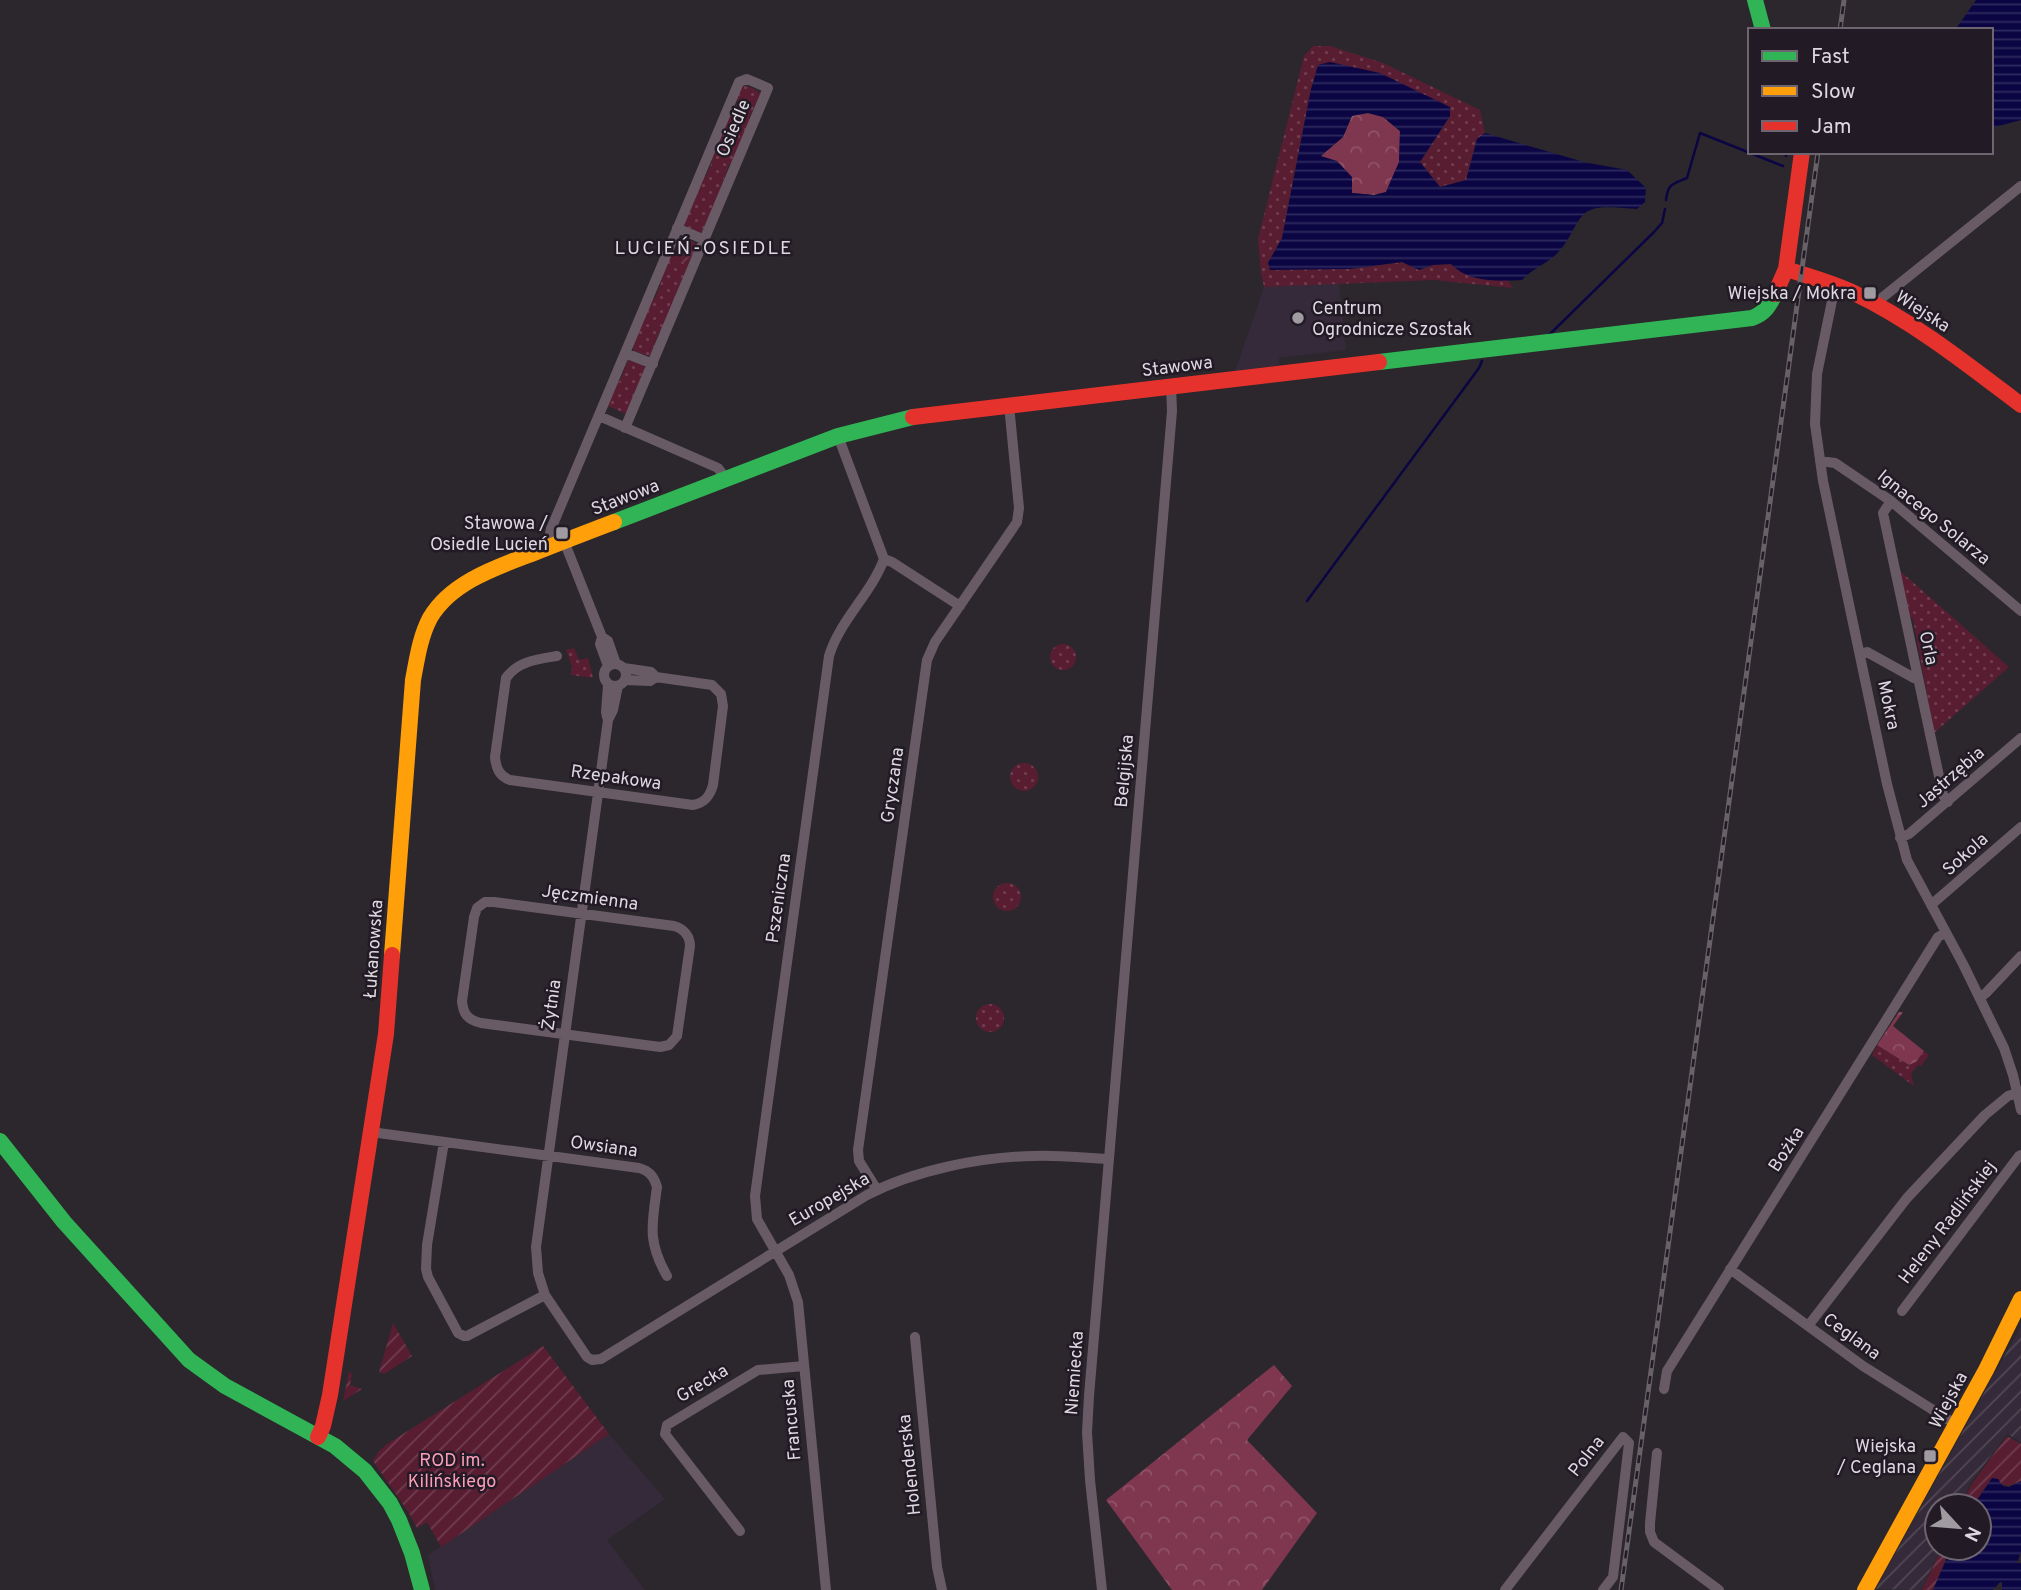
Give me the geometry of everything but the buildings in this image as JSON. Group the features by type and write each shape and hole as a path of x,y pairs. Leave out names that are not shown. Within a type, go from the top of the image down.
{"street":[{"path":"1755,0 1762,28"},
{"name":"Osiedle","path":"559,543 550,534 551,529 739,82 747,79 768,88 625,428"},
{"path":"1786,269 1802,154"},
{"path":"1878,305 1883,298 2021,186"},
{"path":"677,228 705,240"},
{"name":"Wiejska","path":"1786,269 1838,285 1878,305 1922,331 2021,405"},
{"name":"Stawowa","path":"559,543 838,436 909,417 1752,318 1769,307 1786,269"},
{"name":"Mokra","path":"1838,285 1833,296 1816,384 1815,424 1820,461 1887,784 1907,860 2004,1048 2021,1110"},
{"path":"625,353 653,364"},
{"name":"Belgijska","path":"1109,1159 1172,411 1171,386"},
{"name":"Gryczana","path":"877,1191 862,1167 858,1150 927,660 935,642 1018,518 1009,405"},
{"path":"598,416 718,468 726,479"},
{"path":"838,436 884,559 960,606"},
{"name":"Ignacego Solarza","path":"1820,461 1835,463 1891,501 2021,611"},
{"name":"Orla","path":"1891,501 1883,513 1943,795 1948,802"},
{"name":"Żytnia","path":"559,543 602,637 608,641 617,675 606,712 608,720 536,1247 538,1273 545,1295 587,1357 596,1360"},
{"name":"Łukanowska","path":"318,1437 330,1395 387,1025 413,680 422,634 439,606 463,585 559,543"},
{"name":"Pszeniczna","path":"776,1251 757,1219 755,1196 829,656 838,635 877,576 884,559"},
{"path":"1860,654 1867,652 1917,678"},
{"name":"Rzepakowa","path":"557,656 536,659 521,665 506,678 495,764 502,776 510,780 693,805 704,801 711,791 723,706 721,694 712,685 656,677 650,681 617,675"},
{"name":"Jastrzębia","path":"1900,838 1909,834 1948,802 2021,738"},
{"name":"Sokola","path":"1931,905 2021,827"},
{"name":"Jęczmienna","path":"494,902 674,926 682,930 690,941 690,946 678,1033 671,1043 664,1047 565,1034 477,1022 466,1015 462,1001 475,911 481,905 494,902"},
{"name":"Bożka","path":"1664,1389 1667,1371 1938,937 1945,933"},
{"path":"1980,998 2021,956"},
{"path":"1808,1326 1907,1198 1986,1115 2008,1096 2017,1093"},
{"name":"Owsiana","path":"371,1132 639,1168 652,1175 657,1187 652,1239 655,1254 667,1276"},
{"path":"0,1141 64,1222 189,1360 225,1387 335,1446 359,1465 390,1503 399,1520 422,1590"},
{"path":"444,1142 427,1245 426,1269 455,1329 460,1335 467,1336 545,1295"},
{"name":"Heleny Radlińskiej","path":"1902,1311 2021,1155"},
{"name":"Europejska","path":"596,1360 877,1191 921,1174 1008,1158 1050,1156 1109,1159"},
{"name":"Niemiecka","path":"1102,1590 1087,1432 1109,1159"},
{"name":"Francuska","path":"776,1251 796,1293 826,1590"},
{"name":"Ceglana","path":"1730,1269 1863,1366 1957,1425"},
{"name":"Wiejska","path":"1865,1590 2001,1343 2021,1299"},
{"name":"Holenderska","path":"915,1337 936,1555 942,1590"},
{"name":"Grecka","path":"740,1531 665,1434 667,1425 758,1370 804,1366"},
{"name":"Polna","path":"1505,1590 1623,1437 1629,1443 1613,1577 1603,1590"},
{"path":"1657,1453 1650,1524 1654,1542 1718,1590"}],"shaded area":[{"path":"1976,0 2021,0 2021,120 1993,127 1993,28 1956,28"},
{"path":"1330,62 1380,73 1450,107 1450,116 1420,162 1440,187 1466,180 1477,139 1485,133 1584,162 1627,170 1646,188 1645,202 1637,209 1602,208 1584,214 1556,255 1522,280 1475,278 1451,264 1433,265 1419,270 1402,262 1350,269 1270,270 1268,263 1282,238 1318,65","holes":["1368,113 1383,117 1400,131 1399,162 1386,192 1374,195 1352,193 1352,177 1337,161 1321,156 1343,137 1352,116"]},
{"name":"Centrum Ogrodnicze Szostak","path":"1339,283 1346,350 1279,358 1279,365 1235,371 1264,287"},
{"path":"2021,1326 2021,1442 2007,1434 1966,1492 1929,1492"},
{"path":"609,1434 665,1499 607,1540 645,1590 435,1590 428,1555"},
{"path":"1992,1478 2009,1487 2021,1481 2021,1552 2017,1563 2021,1563 2021,1590 2002,1590 2002,1582 1993,1590 1933,1590 1945,1562 1993,1562 1993,1492 1982,1492"},
{"path":"1923,1504 1923,1562 1934,1562 1921,1590 1876,1589"}],"green space":[{"path":"1313,46 1330,46 1383,63 1480,110 1485,133 1477,139 1466,180 1440,187 1420,162 1450,116 1319,65 1311,89 1282,238 1268,263 1270,269 1350,269 1402,262 1419,270 1433,265 1451,264 1463,273 1478,278 1508,280 1513,288 1434,280 1264,287 1258,239 1304,56"},
{"path":"743,86 753,88 759,93 760,102 756,103 749,118 751,122 720,189 722,193 701,233 686,227 684,223 702,178 706,176 712,162 710,157 727,118 732,115 738,101 736,96"},
{"path":"1368,113 1383,117 1400,131 1399,162 1386,192 1374,195 1352,193 1320,156 1343,137 1352,115"},
{"path":"681,237 697,245 675,296 677,300 664,330 659,332 655,350 650,356 634,351 632,344 650,300 655,298 661,283 659,278"},
{"path":"684,241 694,251 690,261 683,263 674,258"},
{"path":"628,360 645,368 626,414 608,406 615,383 620,381"},
{"path":"1899,570 2009,667 1934,733 1913,619 1909,615"},
{"path":"1063,644 1072,648 1076,657 1072,666 1063,670 1054,666 1050,657 1054,648"},
{"path":"574,648 579,660 588,658 593,678 571,675 572,666 566,650"},
{"path":"1024,763 1034,767 1038,777 1034,787 1024,791 1014,787 1010,777 1014,767"},
{"path":"1007,883 1017,887 1021,897 1017,907 1007,911 997,907 993,897 997,887"},
{"path":"990,1004 1000,1008 1004,1018 1000,1028 990,1032 980,1028 976,1018 980,1008"},
{"path":"1899,1012 1903,1012 1893,1026 1924,1051 1916,1062 1909,1065 1877,1045"},
{"path":"1877,1045 1909,1065 1916,1062 1924,1051 1929,1055 1911,1074 1914,1086 1872,1055"},
{"path":"393,1323 412,1356 384,1374 379,1372"},
{"name":"ROD im. Kilińskiego","path":"543,1346 609,1434 441,1547 427,1522 417,1528 373,1461 387,1444"},
{"path":"1274,1365 1292,1386 1247,1440 1317,1513 1262,1590 1172,1590 1106,1500"},
{"path":"349,1371 352,1374 350,1385 362,1389 343,1401"},
{"path":"2007,1436 2021,1444 2021,1481 2006,1485 1992,1478 1982,1492 1968,1492"},
{"path":"1935,1562 1945,1562 1933,1590 1922,1590"}],"waterway":[{"path":"1666,200 1672,185 1687,178 1700,133 1748,152"},
{"path":"1753,154 1783,166"},
{"path":"1548,336 1654,232 1662,223 1665,209"},
{"path":"1307,601 1482,361"}],"railway":[{"path":"1840,28 1844,0"},
{"path":"1621,1590 1818,154"}],"traffic: fast":[{"path":"1755,0 1762,28"},
{"path":"1379,362 1752,318 1766,309 1775,294"},
{"path":"614,522 838,436 913,417"},
{"path":"0,1141 64,1222 189,1360 225,1386 335,1446 365,1471 390,1503 399,1520 422,1590"}],"traffic: slow":[{"path":"392,955 413,680 421,640 430,618 452,593 481,575 614,522"},
{"path":"1865,1590 1986,1370 2021,1299"}],"traffic: jam":[{"path":"1775,294 1786,269 1802,154"},
{"path":"1786,269 1844,288 1897,316 2021,405"},
{"path":"913,417 1379,362"},
{"path":"318,1437 330,1395 386,1034 392,955"}],"place":[{"name":"Wiejska / Mokra","path":"1870,293"},
{"name":"Centrum Ogrodnicze Szostak","path":"1298,318"},
{"name":"Stawowa / Osiedle Lucień","path":"562,533"},
{"name":"Wiejska / Ceglana","path":"1930,1456"}],"district":[{"name":"LUCIEŃ-OSIEDLE","path":"704,247"}]}
